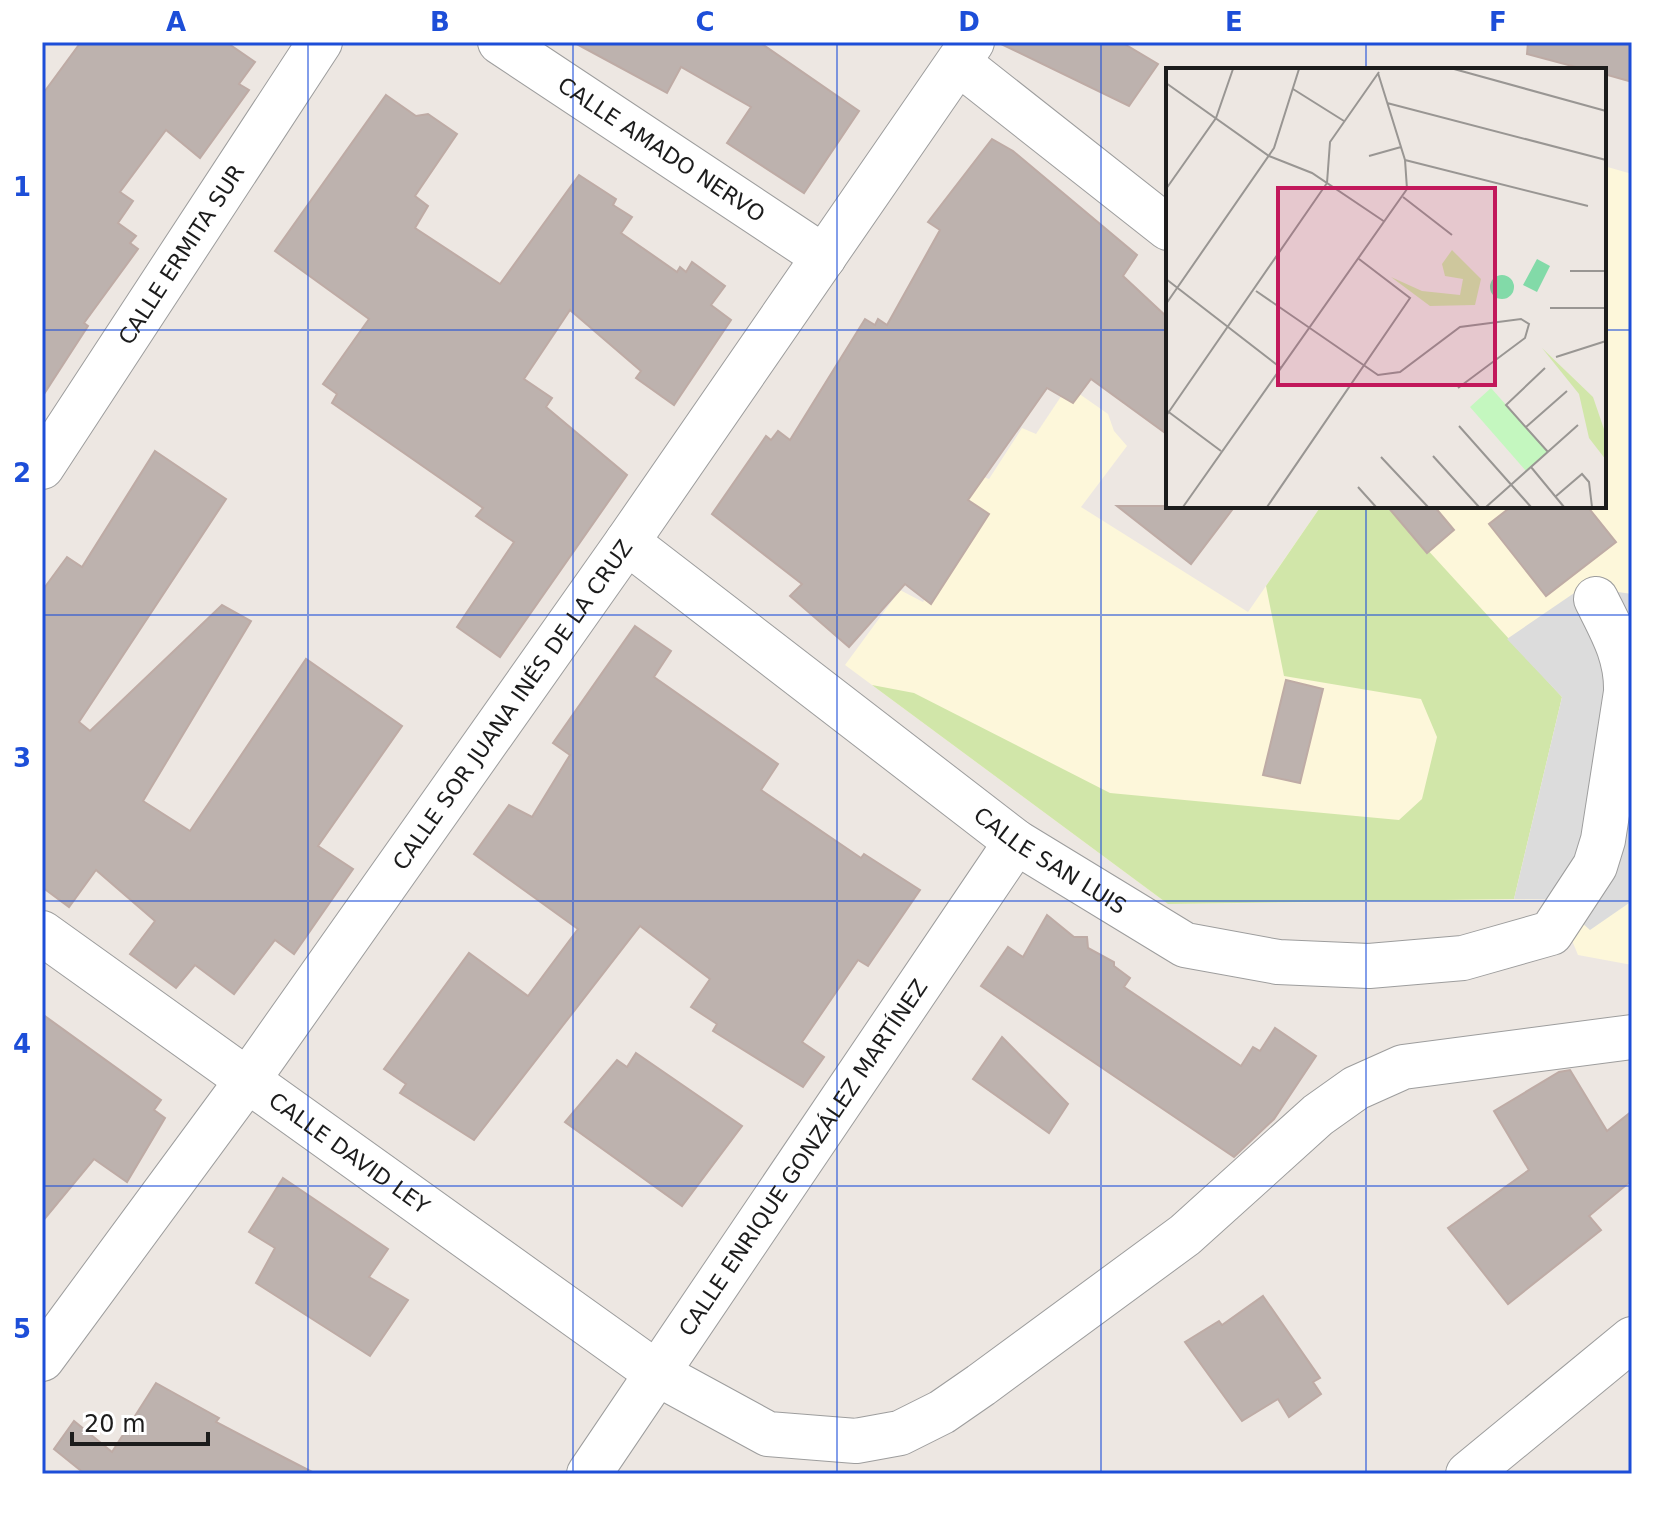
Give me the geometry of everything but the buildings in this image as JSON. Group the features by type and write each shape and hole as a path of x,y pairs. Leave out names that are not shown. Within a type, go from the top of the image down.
{"street":[{"name":"CALLE ERMITA SUR","path":"42,467 320,42"},
{"name":"CALLE AMADO NERVO","path":"500,42 824,257"},
{"name":"CALLE SOR JUANA INÉS DE LA CRUZ","path":"42,1359 249,1078 627,542 966,53"},
{"path":"966,53 1166,226"},
{"name":"CALLE SAN LUIS","path":"627,542 1016,842 1185,945 1262,959 1369,966 1463,958 1551,933 1595,866 1603,840 1627,669 1596,599"},
{"name":"CALLE ENRIQUE GONZÁLEZ MARTÍNEZ","path":"589,1474 1016,842"},
{"name":"CALLE DAVID LEY","path":"42,933 249,1078 658,1374 768,1434 856,1441 900,1433 942,1412 981,1385 1185,1235 1318,1115 1356,1088 1403,1067 1632,1037"},
{"path":"1468,1474 1632,1339"}],"shaded area":[{"path":"1606,167 1632,174 1632,965 1578,955 1555,899 1168,904 845,665 900,590 923,602 977,519 957,502 981,476 989,479 1022,428 1036,434 1068,386 1108,414 1114,431 1127,446 1081,507 1248,612 1320,508 1606,508"},
{"path":"1583,587 1632,594 1632,901 1590,930 1555,899 1514,899 1562,697 1507,639"}],"green space":[{"path":"1320,508 1386,508 1562,697 1514,899 1168,904 872,685 914,693 1110,793 1399,820 1422,799 1437,737 1421,699 1284,676 1266,586"}]}
